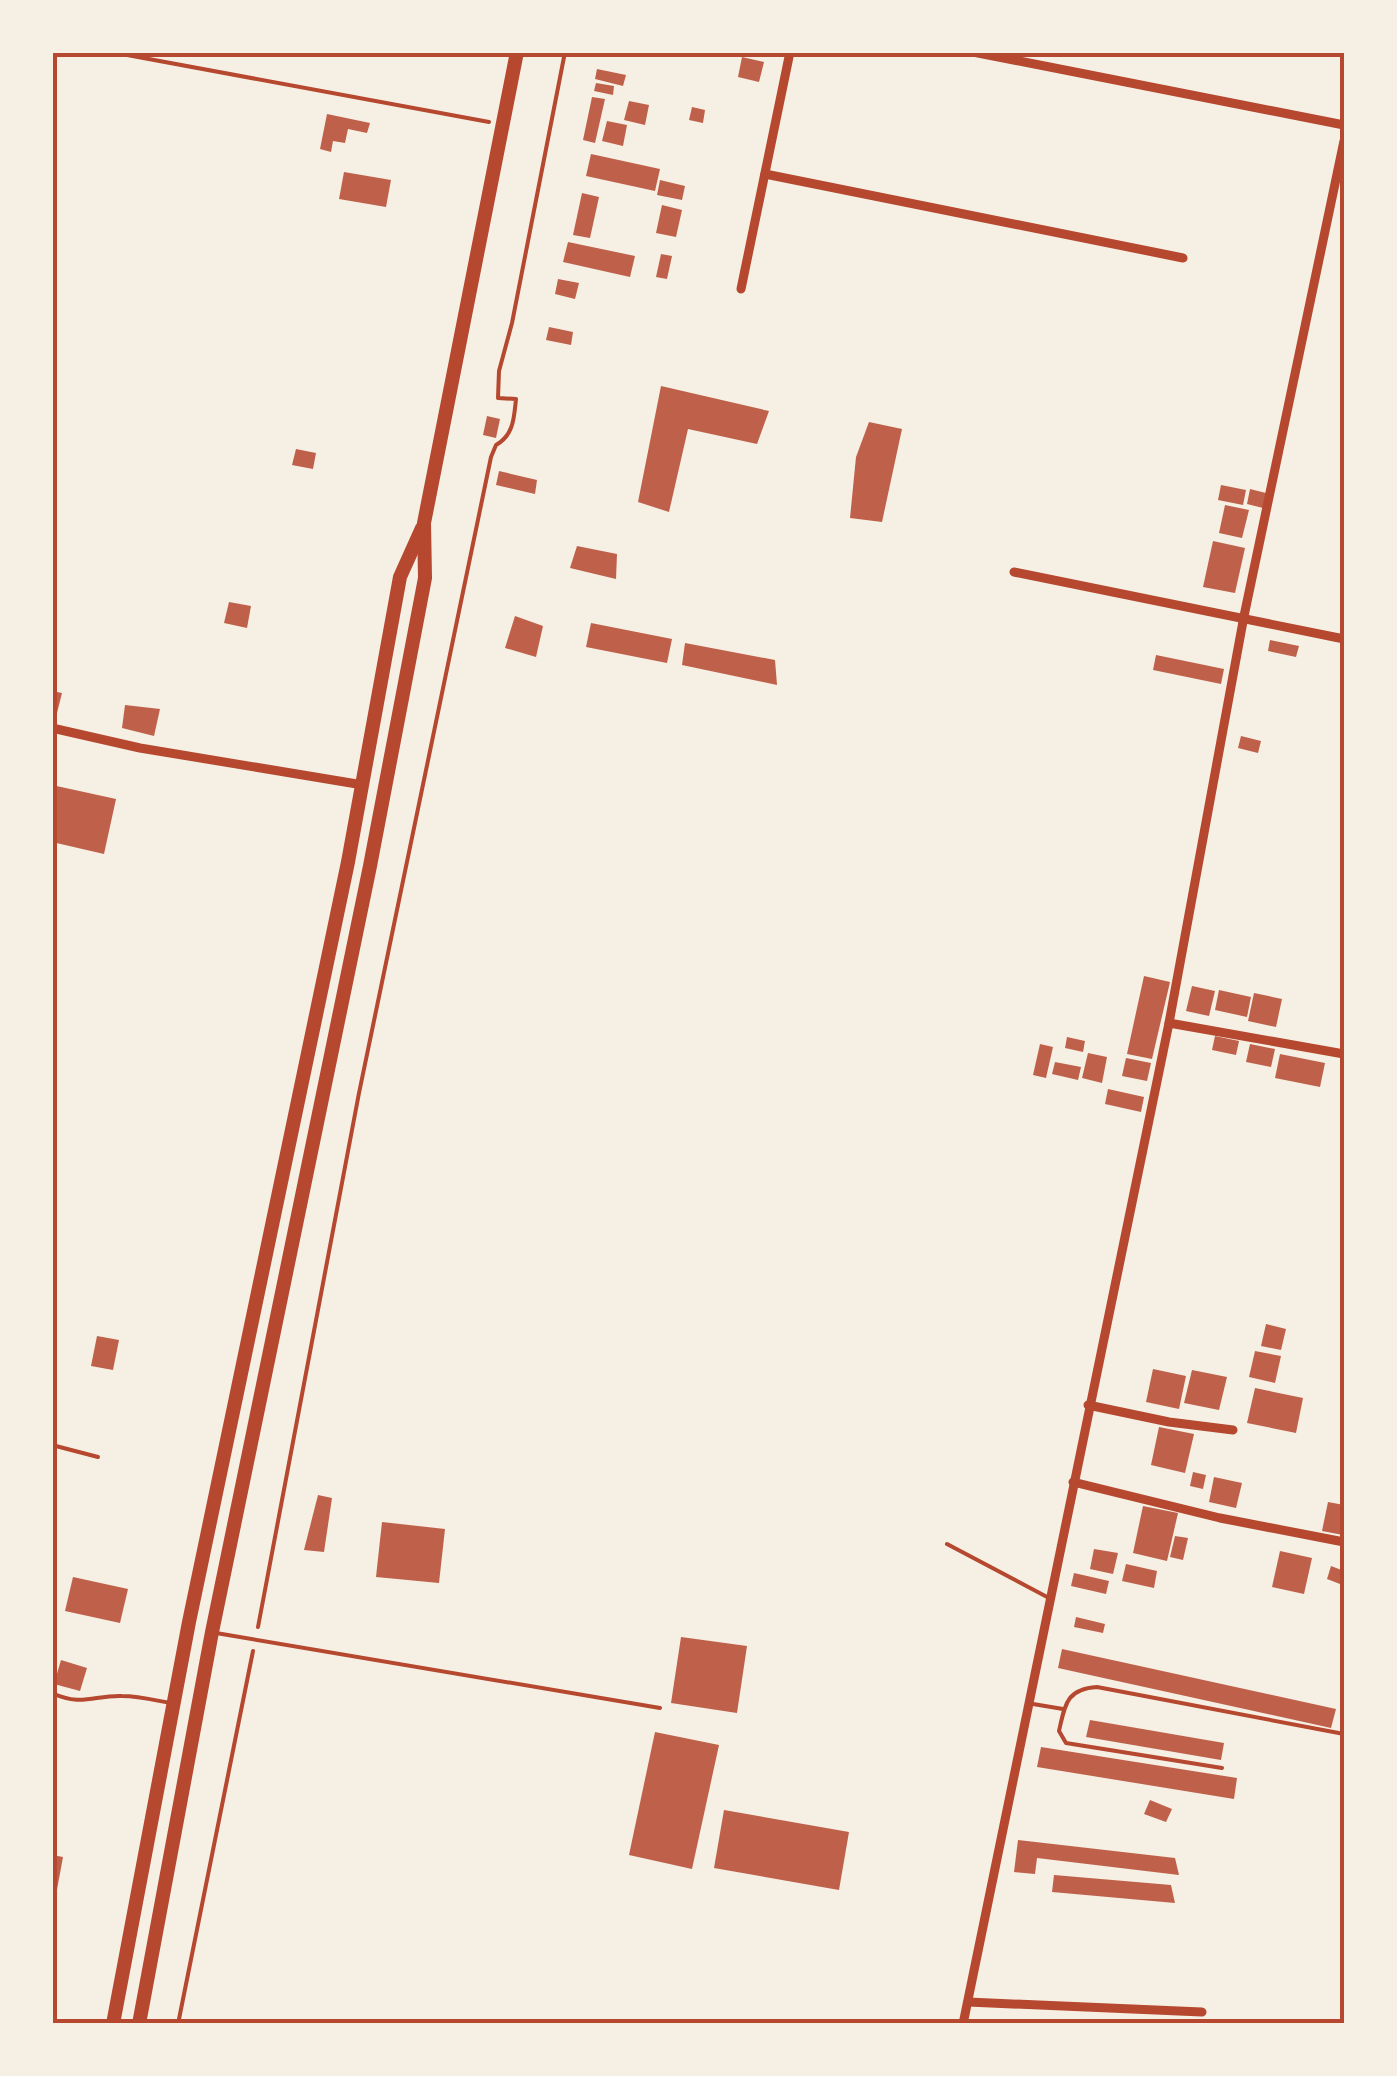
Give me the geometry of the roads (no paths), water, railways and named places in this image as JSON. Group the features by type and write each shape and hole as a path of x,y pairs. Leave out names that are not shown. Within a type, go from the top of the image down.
{"highway":[{"path":"113,2024 174,1703 348,862 400,577 424,523 517,52"},
{"path":"140,2024 212,1632 426,578 424,523"},
{"path":"348,862 370,866"},
{"path":"174,1703 198,1708"}],"street":[{"path":"741,289 790,52"},
{"path":"973,52 1344,126"},
{"path":"963,2024 1169,1024 1244,616 1344,146"},
{"path":"765,174 1183,258"},
{"path":"1014,572 1344,639"},
{"path":"52,728 140,748 363,784"},
{"path":"1169,1024 1344,1054"},
{"path":"1088,1405 1233,1430"},
{"path":"1073,1482 1220,1518 1344,1542"},
{"path":"968,2002 1202,2012"}],"lane":[{"path":"948,1544 1050,1598"},
{"path":"212,1632 660,1708"},
{"path":"1222,1768 1066,1744 1059,1731 1064,1709 1073,1692 1097,1687 1344,1734"},
{"path":"52,1693 83,1702 126,1696 174,1703"},
{"path":"1028,1703 1064,1709"}]}
